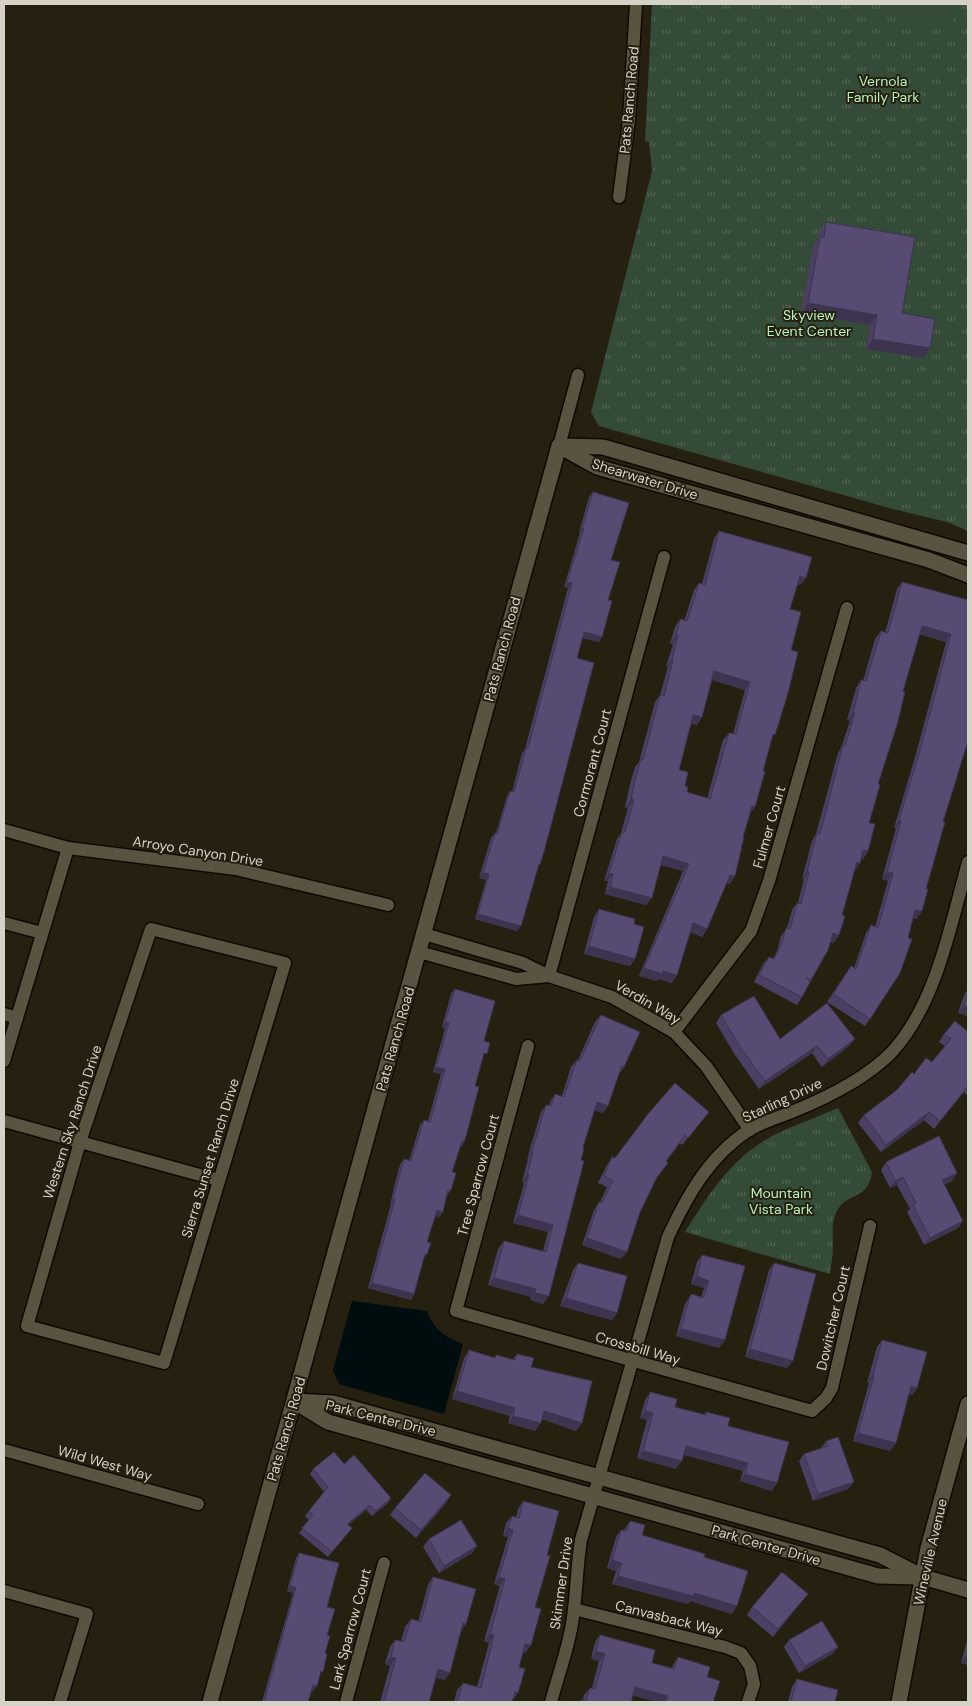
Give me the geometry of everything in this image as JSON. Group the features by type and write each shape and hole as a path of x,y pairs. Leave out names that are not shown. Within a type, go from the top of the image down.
{"street":[{"name":"Pats Ranch Road","path":"619,197 629,120 636,4"},
{"name":"Pats Ranch Road","path":"210,1702 578,376"},
{"name":"Shearwater Drive","path":"559,446 603,447 968,553"},
{"name":"Shearwater Drive","path":"559,446 597,468 929,560 968,575"},
{"name":"Cormorant Court","path":"549,976 664,557"},
{"name":"Fulmer Court","path":"674,1032 751,931 769,881 848,608"},
{"name":"Arroyo Canyon Drive","path":"4,830 68,848 236,869 388,905"},
{"path":"4,1062 68,848"},
{"name":"Starling Drive","path":"594,1496 668,1238 683,1205 700,1177 722,1152 750,1130 819,1101 866,1073 890,1053 914,1024 928,996 947,938 968,862"},
{"path":"4,923 42,933"},
{"name":"Sierra Sunset Ranch Drive","path":"151,929 284,963 164,1363"},
{"name":"Western Sky Ranch Drive","path":"151,929 80,1142 27,1326 164,1363"},
{"name":"Verdin Way","path":"424,934 523,963 549,976 612,997 674,1032 706,1066 750,1130"},
{"name":"Verdin Way","path":"419,952 516,979 549,976"},
{"path":"4,1014 17,1018"},
{"name":"Tree Sparrow Court","path":"456,1312 528,1046"},
{"path":"4,1121 218,1180"},
{"name":"Dowitcher Court","path":"812,1411 826,1398 832,1388 870,1226"},
{"name":"Crossbill Way","path":"456,1312 812,1411"},
{"name":"Park Center Drive","path":"294,1401 332,1403 880,1555 923,1577 968,1590"},
{"name":"Park Center Drive","path":"294,1401 328,1422 878,1576 923,1577"},
{"name":"Wineville Avenue","path":"899,1702 928,1548 968,1404"},
{"name":"Wild West Way","path":"4,1450 198,1504"},
{"name":"Skimmer Drive","path":"550,1702 570,1634 578,1557 594,1496"},
{"name":"Lark Sparrow Court","path":"346,1702 384,1563"},
{"path":"4,1592 87,1614 60,1702"},
{"name":"Canvasback Way","path":"574,1609 725,1647 741,1653 750,1666 754,1684 748,1702"}],"green space":[{"name":"Skyview Event Center","path":"652,4 968,4 968,531 947,522 893,509 599,426 591,412 652,171 649,142 645,141"},
{"path":"883,4 956,4 953,22 924,25 904,22 896,18"},
{"name":"Mountain Vista Park","path":"838,1108 872,1172 866,1188 840,1206 834,1217 830,1274 685,1232 713,1190 745,1154 774,1135"}],"shaded area":[{"path":"352,1301 427,1311 433,1323 441,1332 463,1344 444,1414 339,1384 333,1370"}],"building":[{"path":"826,222 915,237 902,313 935,319 930,348 873,339 877,315 808,303 820,237 824,237"},
{"path":"593,492 629,503 611,560 620,562 608,600 612,601 602,637 584,632 577,658 594,663 545,848 521,926 478,914 489,874 483,873 510,791 514,792 526,748 528,748 572,583 567,582"},
{"path":"719,531 812,557 806,578 800,576 790,609 801,612 791,650 798,652 788,693 775,735 773,734 755,807 752,806 743,837 735,876 730,875 707,929 693,923 677,975 663,971 662,974 644,968 689,864 663,856 652,898 610,887 613,874 609,873 622,832 625,832 634,800 631,799 636,776 641,759 643,760 660,695 664,696 678,636 676,636 680,619 687,621 699,583 705,585","holes":["714,671 750,682 736,734 729,733 710,799 687,792 688,787 685,786 688,772 679,770 693,715 702,717"]},
{"path":"902,582 968,600 968,741 943,822 945,822 926,889 928,889 922,911 915,910 908,938 912,939 900,973 870,1019 833,994 851,966 856,969 871,925 878,928 893,873 887,872 901,821 899,820 921,747 951,634 922,626 903,691 905,692 897,725 878,784 880,785 869,823 875,824 868,851 863,850 860,863 857,862 842,915 845,916 839,935 833,933 828,950 811,980 806,977 810,982 802,997 759,975 769,957 774,959 782,943 786,928 790,929 797,903 801,904 817,833 820,834 843,745 845,746 855,713 853,713 861,680 866,681 881,631 888,633"},
{"path":"599,909 635,919 634,924 644,927 635,959 589,946"},
{"path":"455,989 495,1001 484,1041 490,1043 487,1054 484,1053 475,1086 479,1087 466,1136 464,1142 462,1141 452,1172 456,1173 451,1190 448,1189 443,1212 437,1210 427,1242 431,1243 427,1254 425,1254 414,1294 372,1283 404,1159 411,1161 424,1120 430,1122 445,1069 436,1067 449,1023 445,1022"},
{"path":"968,991 968,1007 964,1006"},
{"path":"754,996 780,1039 827,1003 855,1039 828,1059 817,1046 765,1081 740,1047 721,1015"},
{"path":"601,1015 640,1032 624,1067 622,1065 608,1106 597,1102 583,1147 581,1160 584,1161 549,1296 535,1293 536,1289 494,1278 504,1241 546,1252 553,1225 518,1215 529,1175 527,1175 532,1151 546,1105 551,1106 555,1094 564,1097 577,1060 580,1061"},
{"path":"955,1021 968,1032 968,1086 940,1121 929,1112 886,1145 864,1115 897,1090 912,1072 914,1074 926,1058 932,1062 951,1039 944,1034"},
{"path":"675,1083 709,1112 688,1138 685,1135 666,1161 668,1163 657,1177 640,1212 627,1252 587,1238 599,1202 602,1203 613,1180 604,1176 612,1157 615,1158 648,1114"},
{"path":"939,1136 957,1173 942,1180 963,1221 930,1238 913,1205 916,1203 903,1177 895,1181 886,1162"},
{"path":"702,1255 745,1266 725,1340 681,1329 690,1296 692,1294 703,1298 709,1281 697,1276"},
{"path":"578,1263 627,1276 617,1313 566,1298"},
{"path":"774,1263 816,1274 793,1361 750,1349"},
{"path":"882,1340 927,1352 917,1388 911,1386 896,1443 858,1433"},
{"path":"469,1350 495,1358 496,1355 515,1360 517,1354 534,1358 531,1367 592,1381 582,1423 544,1411 541,1423 513,1416 515,1408 457,1391"},
{"path":"650,1392 677,1399 675,1407 706,1415 706,1412 730,1418 728,1426 789,1442 777,1483 745,1474 748,1463 686,1446 682,1461 643,1451 653,1413 645,1411"},
{"path":"838,1437 854,1482 818,1494 804,1454 828,1446 826,1441"},
{"path":"334,1452 344,1464 354,1455 391,1498 376,1511 370,1505 347,1524 352,1528 332,1552 302,1528 313,1515 309,1511 328,1487 313,1469"},
{"path":"425,1473 451,1495 421,1530 395,1508"},
{"path":"523,1501 559,1511 547,1555 550,1556 535,1607 541,1609 531,1645 525,1644 519,1667 525,1669 518,1693 515,1692 512,1702 457,1702 463,1683 481,1688 494,1635 490,1634 505,1579 499,1577 513,1530 508,1528 512,1516 519,1518"},
{"path":"461,1520 477,1546 444,1566 429,1539"},
{"path":"630,1521 645,1525 642,1535 705,1554 704,1557 748,1571 737,1606 694,1593 693,1596 618,1576 622,1563 612,1560 621,1530 627,1531"},
{"path":"299,1553 339,1563 327,1607 335,1609 327,1635 330,1636 325,1653 327,1654 323,1672 321,1671 317,1686 313,1685 308,1702 264,1702 296,1587 290,1586"},
{"path":"782,1572 808,1594 778,1629 752,1607"},
{"path":"433,1577 476,1589 466,1624 463,1623 450,1673 438,1669 429,1702 384,1702 396,1658 391,1657 395,1640 404,1642 411,1619 421,1622"},
{"path":"822,1621 838,1647 805,1666 789,1640"},
{"path":"600,1635 655,1650 652,1663 674,1669 678,1657 710,1667 707,1677 720,1681 713,1702 666,1702 668,1696 635,1687 631,1702 581,1702 581,1700 586,1701 590,1688 595,1689 605,1654 596,1651"},
{"path":"797,1679 838,1690 835,1702 791,1702"}],"park label":[{"name":"Vernola Family Park","path":"883,89"}]}
